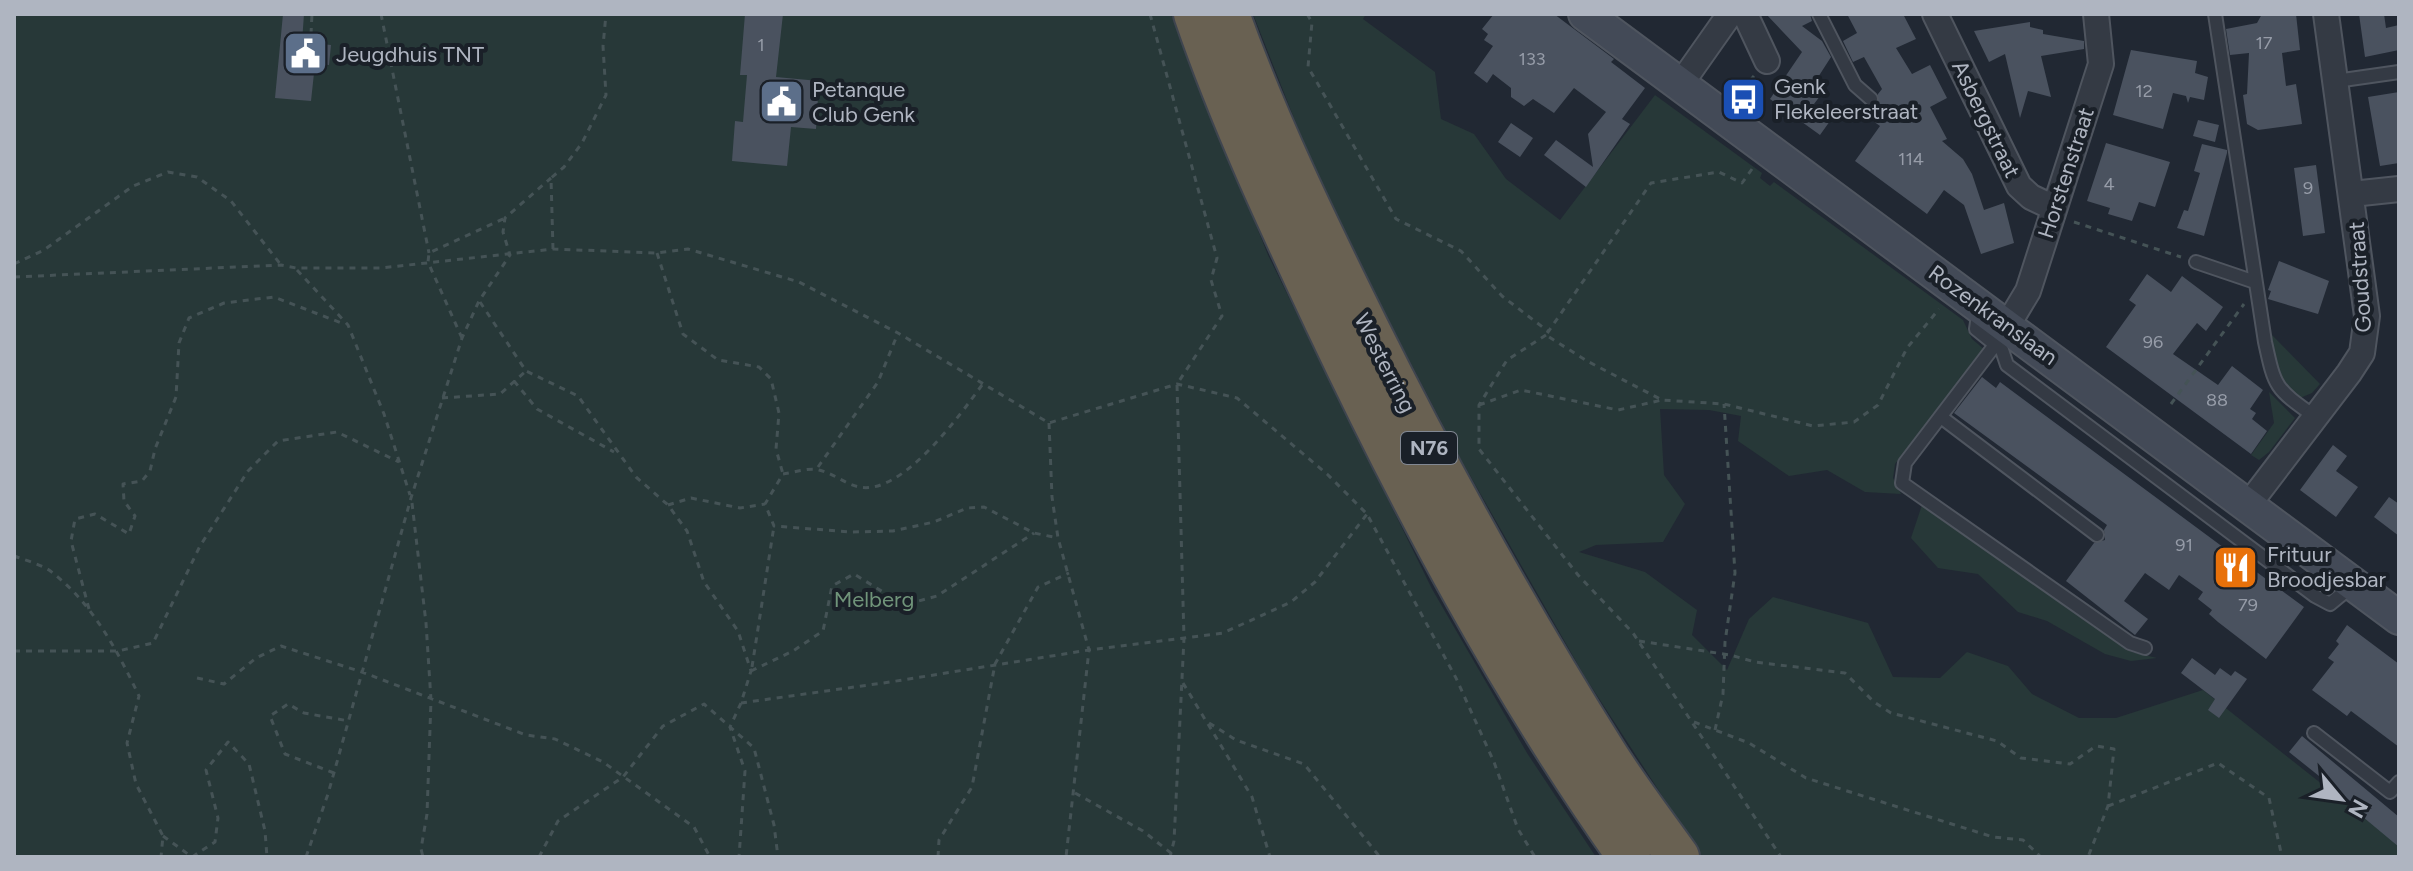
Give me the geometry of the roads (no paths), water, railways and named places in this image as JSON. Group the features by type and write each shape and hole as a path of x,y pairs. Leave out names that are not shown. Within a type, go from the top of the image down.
{"highway":[{"name":"Westerring","path":"1195,14 1211,62 1279,222 1378,431 1461,591 1587,798 1629,857"},
{"name":"Westerring","path":"1228,14 1309,209 1397,387 1490,563 1606,755 1678,857"}],"street":[{"name":"Rozenkranslaan","path":"1585,14 1684,79 2006,328"},
{"name":"Rozenkranslaan","path":"1607,14 1684,79 2006,328 2253,499 2359,579 2399,618"},
{"path":"1684,79 1730,14"},
{"path":"1745,14 1767,61"},
{"name":"Asbergstraat","path":"1935,14 2019,186 2031,197 2061,214"},
{"name":"Horstenstraat","path":"2006,328 2028,291 2061,214 2101,64 2096,14"},
{"name":"Goudstraat","path":"2253,499 2362,353 2366,337 2367,316 2352,194 2326,14"},
{"path":"2352,194 2399,189"},
{"name":"Rozenkranslaan","path":"2359,579 2399,601"}],"lane":[{"path":"1819,14 1855,85 1871,99"},
{"path":"2215,14 2273,380 2286,396 2314,416"},
{"path":"2336,81 2399,72"},
{"path":"2196,262 2256,284"},
{"path":"2006,328 1905,463 1902,483 2130,643 2145,648"},
{"path":"2006,328 2002,350 2007,365 2315,596 2330,604 2359,579"},
{"path":"1941,417 2097,535"},
{"path":"2314,733 2390,792 2399,782"}],"place":[{"name":"Jeugdhuis TNT","path":"305,54"},
{"name":"Genk Flekeleerstraat","path":"1743,99"},
{"name":"Petanque Club Genk","path":"781,102"},
{"name":"Frituur Broodjesbar","path":"2236,567"}],"park label":[{"name":"Melberg","path":"874,599"}]}
